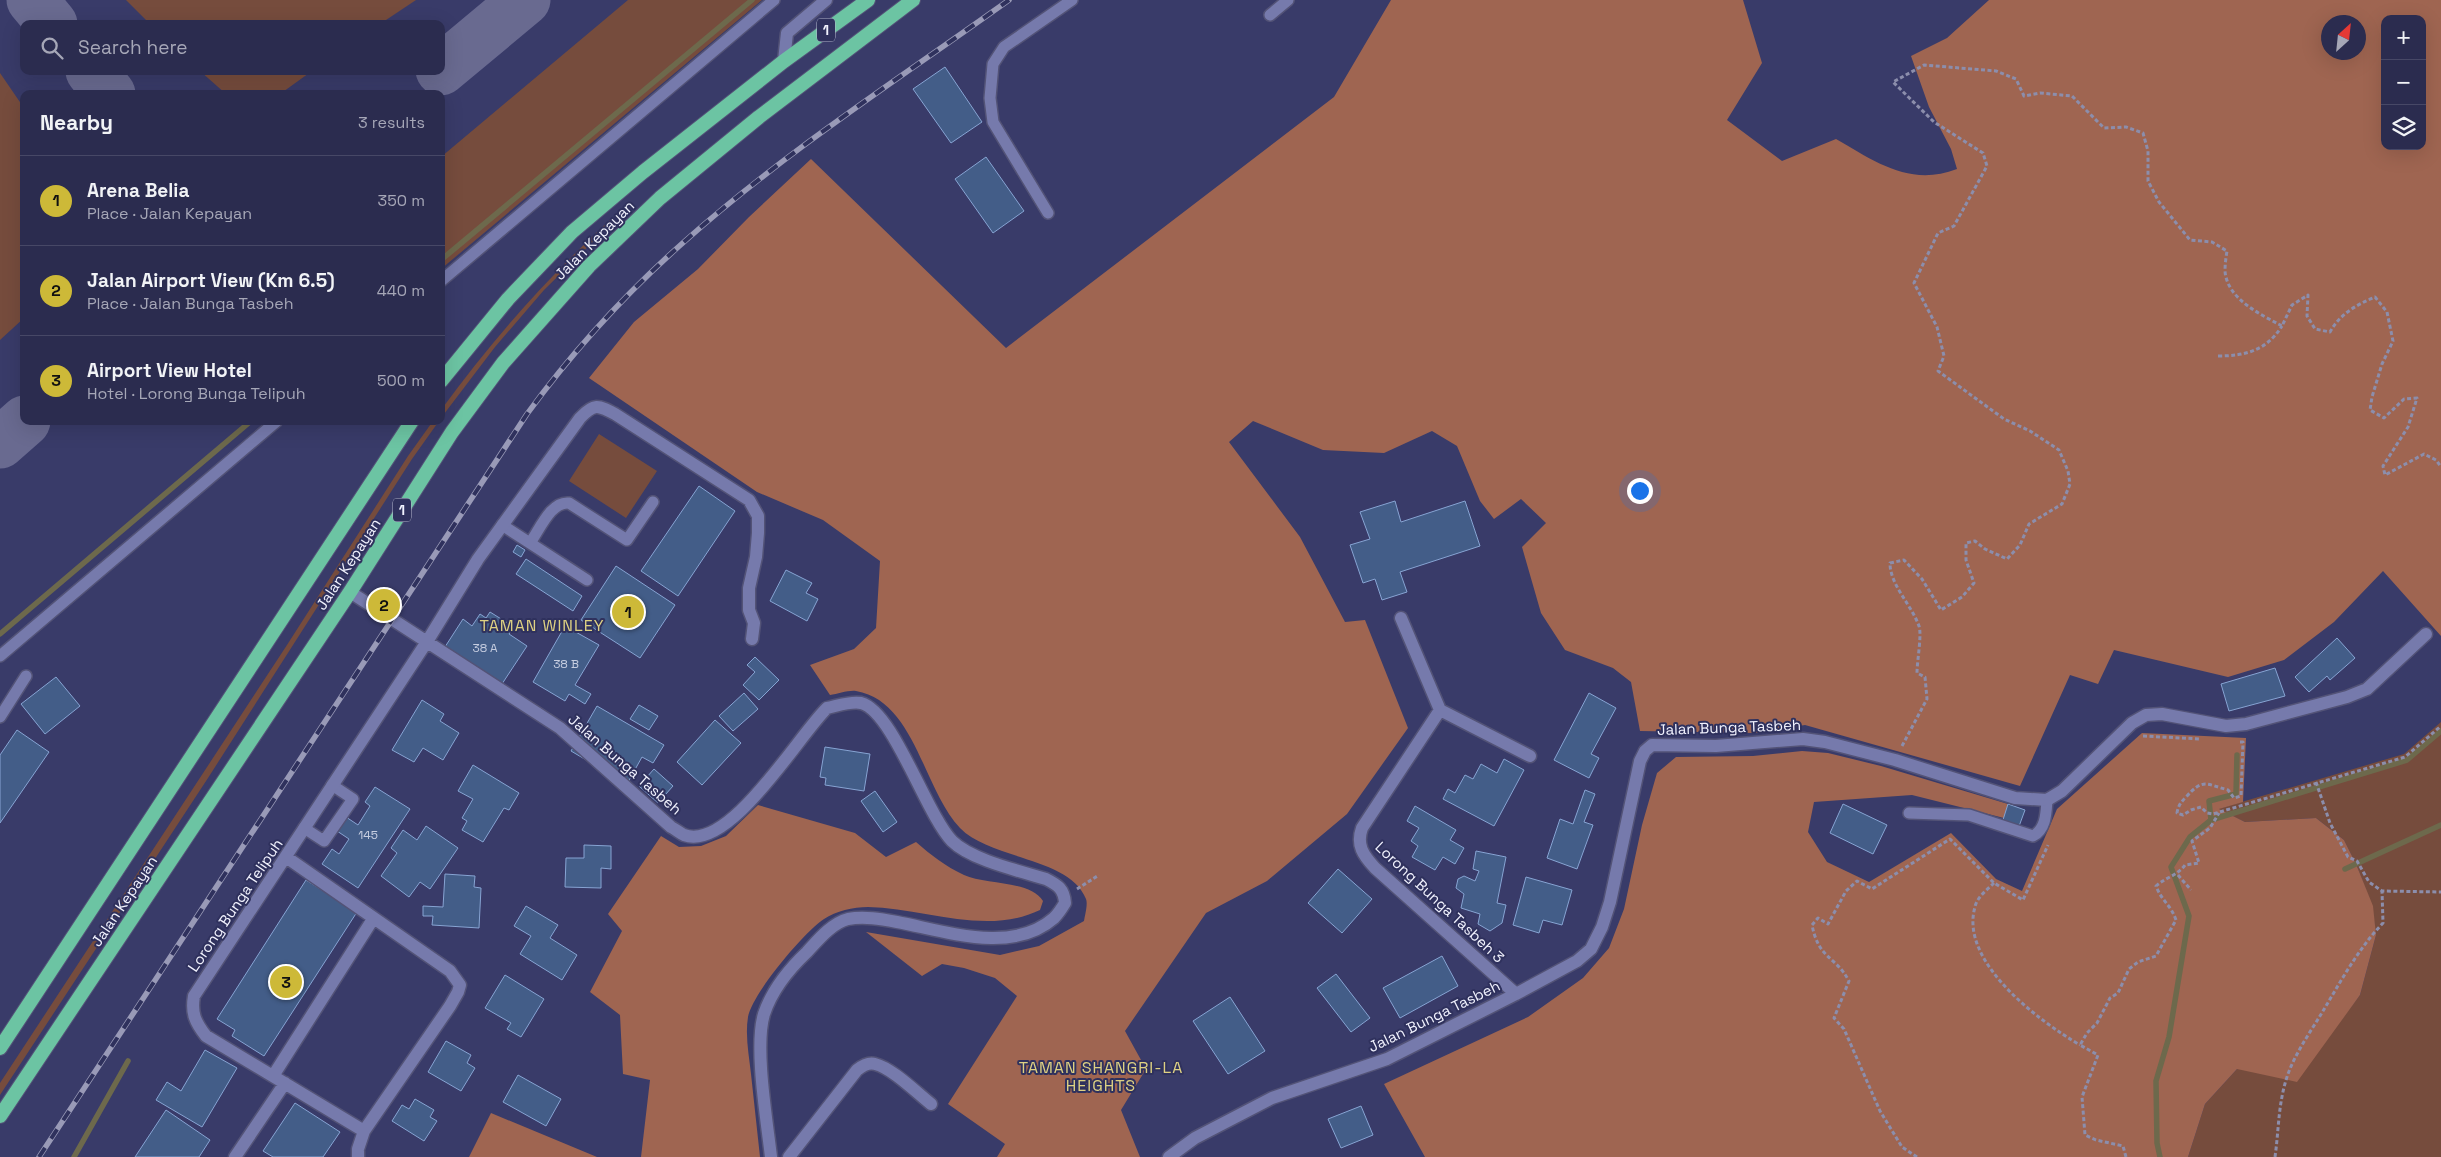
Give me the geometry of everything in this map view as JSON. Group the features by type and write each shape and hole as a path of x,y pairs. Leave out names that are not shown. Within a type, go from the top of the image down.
{"highway":[{"name":"Jalan Kepayan","path":"445,376 508,298 572,232 643,172 784,60 868,0"},
{"name":"Jalan Kepayan","path":"0,1116 350,592 452,432 504,364 589,266 626,229 703,162 913,0"},
{"name":"Jalan Kepayan","path":"2,1042 409,425"}],"street":[{"path":"784,60 787,33 826,0"},
{"path":"428,640 502,524 580,418 590,408 600,406 749,500 758,516 756,557 749,588 749,610 754,623 752,639"},
{"name":"Jalan Bunga Tasbeh","path":"350,592 428,640 560,728 671,827 685,835 700,835 722,828 741,812 827,708 846,703 861,704 885,723 928,804 951,840 963,851 1046,879 1058,885 1064,892"},
{"path":"1401,618 1440,710 1530,756"},
{"path":"2047,800 2062,791 2132,722 2146,715 2162,714 2226,726 2246,724 2347,697 2367,689 2426,634"},
{"name":"Lorong Bunga Telipuh","path":"364,1131 206,1036 194,1019 192,1010 194,996 428,640"},
{"name":"Lorong Bunga Tasbeh 3","path":"1440,710 1362,828 1359,838 1360,848 1375,868 1516,994"},
{"name":"Jalan Bunga Tasbeh","path":"1168,1157 1195,1138 1272,1098 1387,1059 1577,961 1591,949 1602,927 1610,902 1640,761 1645,751 1652,744 1716,746 1803,740 1825,742 1895,760 2015,798 2047,800"},
{"path":"286,857 450,971 460,985 450,1006 364,1131 358,1149 358,1157"},
{"path":"771,1157 764,1100 761,1036 764,1014 777,986 797,961 829,929 846,919 866,918 978,937 1007,938 1035,930 1054,918 1065,903 1064,892"},
{"path":"273,1076 373,919"},
{"path":"789,1157 857,1070 864,1064 874,1063 884,1068 932,1104"},
{"path":"235,1157 284,1083"}],"lane":[{"path":"445,278 774,0"},
{"path":"1048,213 993,122 990,98 993,64 1004,47 1072,0"},
{"path":"1270,15 1288,0"},
{"path":"0,656 272,425"},
{"path":"530,543 555,506 562,502 570,503 627,540 653,502"},
{"path":"502,524 587,580"},
{"path":"0,717 26,676"},
{"path":"304,828 324,841 352,799 332,785"},
{"path":"1908,813 1969,815 2033,836 2040,832 2043,826 2047,800"}],"path":[{"path":"1895,760 1927,699 1925,676 1917,673 1920,628 1907,600 1890,574 1890,563 1904,560 1922,579 1941,610 1962,597 1974,583 1966,560 1966,543 1975,541 1985,549 2007,559 2020,545 2029,524 2062,504 2070,484 2068,471 2059,450 2030,431 2004,419 1938,371 1944,356 1937,327 1914,283 1938,233 1954,226 1987,166 1983,153 1934,122 1893,82 1924,65 1996,71 2016,79 2024,96 2040,93 2072,96 2104,128 2126,127 2143,133 2148,151 2148,181 2159,202 2190,240 2212,242 2227,251 2225,272 2235,296 2263,316 2282,326"},
{"path":"2218,356 2240,356 2273,341 2292,305 2308,295 2307,316 2315,329 2330,332 2336,321 2350,310 2375,297 2387,312 2393,341 2377,380 2370,410 2384,418 2404,399 2417,398 2408,427 2383,466 2385,475 2424,454 2436,460 2441,467"},
{"path":"2233,741 2243,742 2241,796 2234,798 2228,790 2203,783 2197,785 2178,807 2177,813 2183,815 2201,807 2207,813 2220,812 2316,782 2406,757 2441,726"},
{"path":"2137,742 2144,735 2203,739"},
{"path":"2316,782 2330,823 2348,857 2358,863 2369,882 2382,891 2441,892"},
{"path":"2080,1044 2087,1032 2097,1023 2110,998 2118,993 2129,970 2138,962 2156,956 2167,939 2176,920 2172,908 2160,897 2156,886 2165,878 2178,875 2185,865 2199,863 2192,841 2210,828 2220,812"},
{"path":"1917,1157 1902,1148 1880,1111 1844,1029 1834,1018 1849,981 1843,970 1825,956 1815,941 1812,925 1818,918 1828,924 1846,891 1857,881 1872,889 1950,839 1994,883 2023,900 2051,838"},
{"path":"1064,892 1080,888 1099,875"},
{"path":"2178,875 2191,890"},
{"path":"1994,883 1975,905 1972,928 1984,959 2037,1018 2098,1055 2082,1097 2085,1135 2096,1140 2122,1146 2126,1157"},
{"path":"2275,1157 2278,1109 2288,1074 2300,1048 2356,957 2368,938 2383,923 2382,891"}],"shaded area":[{"path":"126,0 416,0 386,20 146,20"},
{"path":"628,0 762,0 445,266 445,154"},
{"path":"1391,0 1743,0 1762,63 1727,120 1782,161 1836,139 1879,163 1909,173 1924,175 1940,174 1957,169 1951,149 1929,107 1911,56 1947,38 1989,0 2441,0 2441,636 2383,571 2334,622 2284,660 2228,677 2114,650 2098,684 2070,675 2020,786 1805,725 1754,733 1640,731 1631,682 1613,668 1565,650 1541,613 1522,547 1546,523 1521,499 1494,519 1480,501 1457,446 1432,431 1384,453 1323,450 1253,421 1229,442 1300,537 1345,622 1365,620 1408,728 1347,814 1267,881 1206,913 1125,1031 1146,1069 1121,1110 1140,1157 997,1157 1005,1144 948,1104 1017,996 995,978 964,968 942,964 922,976 866,932 1000,955 1039,946 1084,921 1087,907 1087,901 1077,885 1064,875 991,847 974,839 960,828 936,792 905,728 892,711 876,698 856,691 830,695 810,665 854,649 876,628 880,561 823,520 757,492 589,378 634,322 698,269 749,217 811,159 1006,348 1334,97"},
{"path":"0,73 20,102 20,322 0,340"},
{"path":"205,75 306,75 286,90 221,90"},
{"path":"610,220 612,223 544,290 495,347 445,413 445,405 480,359 542,287"},
{"path":"430,425 436,425 412,459 208,778 0,1095 0,1083 287,645 408,456"},
{"path":"599,434 657,471 626,518 569,481"},
{"path":"2441,722 2441,1157 2188,1157 2205,1104 2237,1069 2330,1034 2360,995 2376,935 2372,906 2356,864 2344,840 2316,818 2245,822 2218,809 2404,754"},
{"path":"2142,733 2246,738 2243,802 2219,809 2245,822 2316,818 2344,840 2373,906 2376,935 2360,995 2297,1082 2237,1069 2205,1104 2188,1157 1425,1157 1384,1084 1528,1017 1583,978 1609,948 1624,909 1642,825 1657,773 1676,757 1753,756 1802,751 1828,753 1881,766 2008,804 2004,818 1912,795 1814,802 1808,832 1827,862 1869,882 1951,833 1996,879 2022,891 2057,809"},
{"path":"758,805 855,833 886,857 916,842 938,860 964,875 1028,889 1037,894 1043,901 1040,910 998,921 955,919 889,908 868,907 845,910 824,919 804,937 780,964 759,994 748,1017 748,1046 760,1157 641,1157 650,1080 623,1074 620,1015 590,992 622,931 608,914 661,836 679,847 701,846 726,836"},
{"path":"491,1113 597,1157 469,1157"}],"building":[{"path":"945,67 982,122 951,143 913,89"},
{"path":"986,157 1024,211 993,233 955,179"},
{"path":"699,486 735,511 678,596 641,571"},
{"path":"1395,501 1401,522 1465,501 1480,546 1400,572 1407,592 1382,600 1375,579 1363,583 1350,545 1370,539 1360,512"},
{"path":"517,545 525,550 521,557 513,552"},
{"path":"526,559 582,596 573,611 516,574"},
{"path":"616,566 675,605 640,658 581,620"},
{"path":"786,570 812,583 806,593 818,599 807,621 770,601"},
{"path":"382,596 393,602 386,614 375,607"},
{"path":"490,612 514,627 509,634 527,646 500,687 443,650 463,619 472,626 480,614 486,618"},
{"path":"565,626 599,645 575,685 591,694 585,704 569,694 565,701 533,682"},
{"path":"2337,638 2355,658 2330,680 2327,676 2309,692 2295,677"},
{"path":"755,657 779,680 759,700 743,685 755,672 747,665"},
{"path":"2275,668 2285,696 2229,711 2221,684"},
{"path":"56,677 80,706 45,734 21,704"},
{"path":"744,693 758,709 733,731 719,716"},
{"path":"1589,693 1616,708 1591,754 1599,758 1589,778 1554,760"},
{"path":"422,700 444,714 440,721 459,733 443,760 423,748 414,762 392,750"},
{"path":"639,705 658,716 649,730 630,719"},
{"path":"597,706 664,745 653,763 642,757 627,784 571,751"},
{"path":"715,720 741,743 702,785 677,762"},
{"path":"17,730 49,752 0,823 0,755"},
{"path":"825,747 870,754 864,791 825,785 826,778 820,777"},
{"path":"1504,759 1524,770 1494,826 1443,799 1448,789 1455,793 1465,775 1473,779 1481,764 1497,773"},
{"path":"473,765 519,793 509,810 504,808 483,842 462,830 467,821 462,818 473,799 458,791"},
{"path":"654,769 673,786 658,803 639,786"},
{"path":"375,787 410,809 358,888 322,864 332,849 339,854 349,839 337,831 346,817 358,825 370,806 365,802"},
{"path":"1585,790 1595,794 1584,822 1593,825 1577,869 1547,858 1560,819 1573,824"},
{"path":"875,791 897,822 883,832 861,801"},
{"path":"1843,804 1887,825 1873,854 1830,833"},
{"path":"2008,804 2025,810 2018,829 2002,823"},
{"path":"1415,806 1456,830 1450,840 1464,848 1455,864 1443,857 1435,870 1412,857 1418,846 1411,841 1419,828 1407,821"},
{"path":"426,826 458,848 430,889 420,882 409,897 381,876 397,853 391,848 403,830 417,840"},
{"path":"584,845 611,846 611,869 601,868 601,888 565,887 566,858 584,858"},
{"path":"1476,851 1506,857 1497,903 1506,905 1502,923 1490,931 1478,924 1480,914 1461,908 1464,894 1456,888 1458,879 1464,876 1475,881 1479,871 1473,869"},
{"path":"1338,869 1372,899 1342,933 1308,903"},
{"path":"445,874 475,876 474,887 481,888 479,928 432,925 433,916 423,916 423,906 443,907"},
{"path":"1526,877 1572,890 1562,925 1543,920 1539,933 1513,925"},
{"path":"306,880 357,912 264,1056 232,1036 235,1030 217,1019"},
{"path":"526,906 558,925 550,938 577,955 562,980 520,954 531,936 514,926"},
{"path":"1442,956 1458,986 1400,1018 1383,988"},
{"path":"1336,974 1370,1018 1351,1032 1317,988"},
{"path":"505,975 544,999 521,1037 507,1029 511,1023 485,1008"},
{"path":"1230,997 1265,1051 1228,1074 1193,1021"},
{"path":"446,1041 471,1055 467,1063 475,1068 461,1091 428,1072"},
{"path":"205,1050 237,1068 202,1127 156,1100 167,1082 181,1091"},
{"path":"518,1075 561,1099 546,1126 503,1102"},
{"path":"415,1099 434,1110 430,1117 437,1121 424,1141 392,1121 402,1105 409,1109"},
{"path":"295,1103 340,1132 323,1157 273,1157 263,1151"},
{"path":"1361,1106 1373,1135 1341,1148 1328,1119"},
{"path":"166,1110 210,1140 199,1157 135,1157"}],"waterway":[{"path":"445,257 752,0"},
{"path":"0,634 246,425"},
{"path":"2160,1157 2157,1143 2156,1081 2169,1037 2189,916 2171,867 2190,837 2211,820 2407,760 2441,731"},
{"path":"2211,820 2209,801 2236,794 2237,755"},
{"path":"2345,869 2441,825"},
{"path":"74,1157 128,1061"}],"taxiway":[{"path":"32,0 49,20"},
{"path":"445,67 525,0"},
{"path":"94,75 107,90"},
{"path":"0,443 20,425"}],"railway":[{"path":"39,1157 527,414 582,345 642,281 723,208 844,116 1009,0"}],"place":[{"name":"Jalan Airport View (Km 6.5)","path":"384,605"},
{"name":"Arena Belia","path":"628,612"},
{"name":"Airport View Hotel","path":"286,982"}],"district":[{"name":"TAMAN WINLEY","path":"542,625"},
{"name":"TAMAN SHANGRI-LA HEIGHTS","path":"1101,1076"}]}
